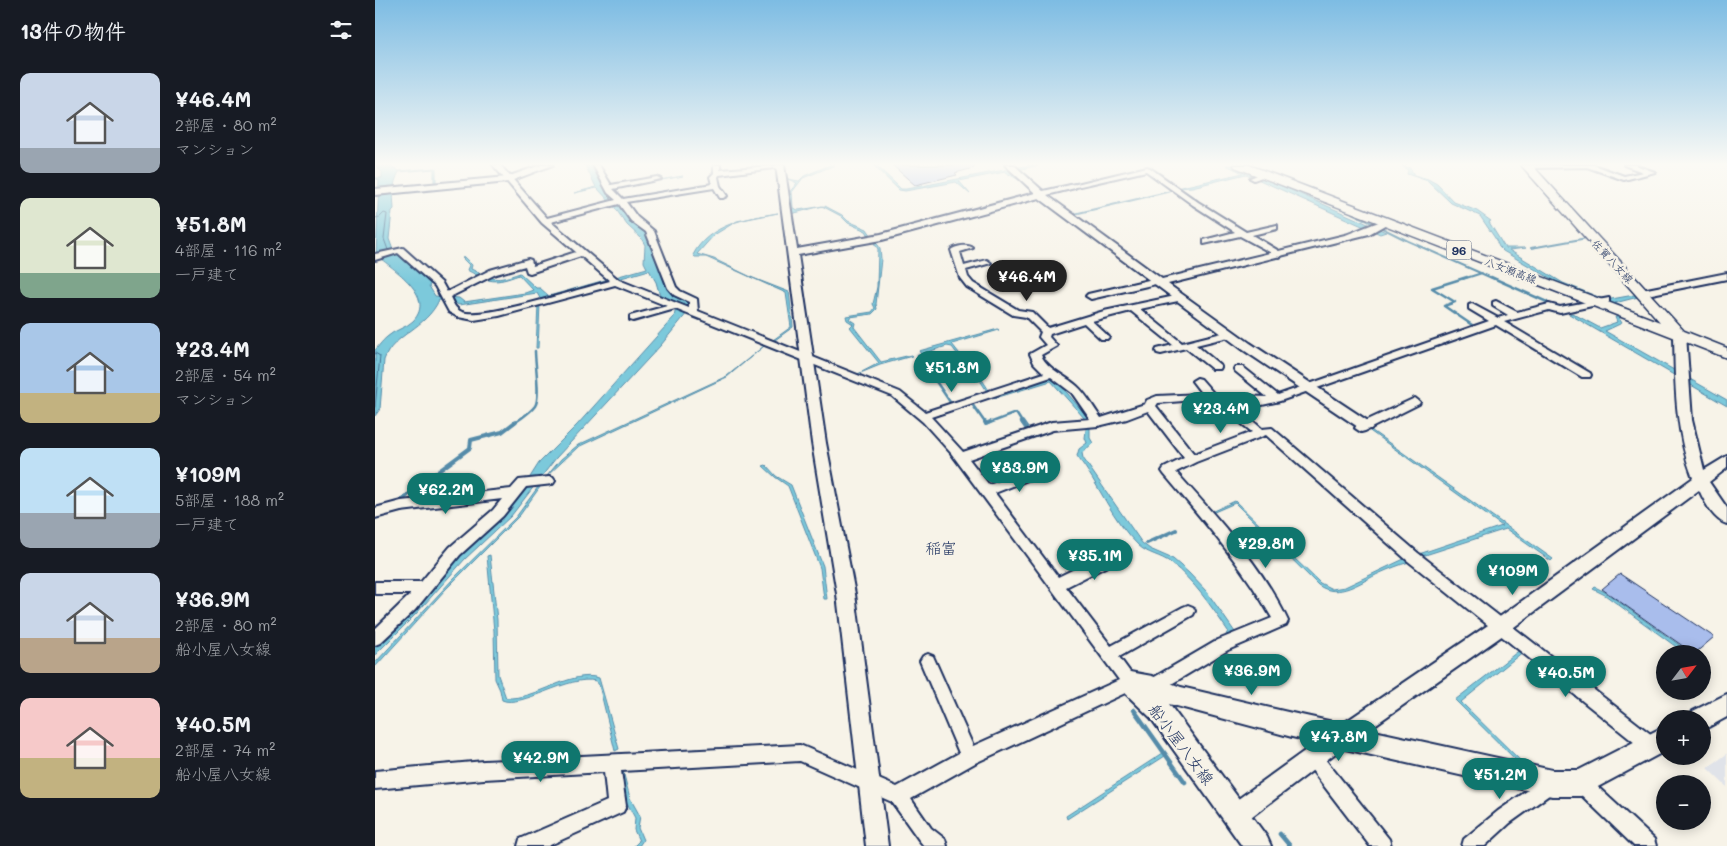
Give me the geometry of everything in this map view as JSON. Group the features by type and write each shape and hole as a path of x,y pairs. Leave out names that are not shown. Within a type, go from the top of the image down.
{"main road":[{"name":"八女瀬高線","path":"1339,204 1383,223 1601,301 1727,353"},
{"name":"佐賀八女線","path":"1562,204 1680,335"},
{"name":"船小屋八女線","path":"1141,685 1181,698 1552,783 1581,783 1656,742"},
{"name":"船小屋八女線","path":"1141,685 1258,846"},
{"path":"1711,714 1727,705"}],"street":[{"path":"530,204 545,221 616,282 693,311 896,394 924,416 987,491 1109,655 1141,685"},
{"path":"545,221 608,204"},
{"path":"624,204 634,219 650,232 673,288 677,293 693,301 693,311"},
{"path":"785,204 819,443 846,594 877,846"},
{"path":"792,253 873,239 1006,204"},
{"path":"1054,204 1230,334 1363,427 1415,402"},
{"path":"1197,204 1243,234 1280,254"},
{"path":"1091,296 1280,254 1369,230 1383,223"},
{"path":"1206,242 1274,227"},
{"path":"969,248 955,250 964,268 964,278 970,285 1015,312 1029,314 1046,332"},
{"path":"375,257 400,250 439,285 452,310 459,314 474,317 485,316 616,282"},
{"path":"445,296 493,272 528,262 530,270 581,252"},
{"path":"964,268 987,263"},
{"path":"1642,293 1720,279"},
{"path":"1046,332 1085,319 1132,307 1180,298"},
{"path":"960,458 1052,426 1092,423 1123,416 1150,406 1151,402 1157,400 1211,397 1262,401 1277,399 1516,315 1549,307 1560,310 1601,301"},
{"path":"1496,304 1516,315"},
{"path":"633,318 671,308 674,305"},
{"path":"1132,307 1216,367"},
{"path":"1472,308 1586,375"},
{"path":"1085,319 1104,337"},
{"path":"1046,332 1044,337 1051,346 1035,354 1043,368 1073,387 1092,423"},
{"path":"1161,351 1230,334"},
{"path":"1680,335 1685,424 1694,463 1712,500 1727,518"},
{"path":"1239,369 1277,399"},
{"path":"924,416 1050,374"},
{"path":"1197,381 1211,397"},
{"path":"1233,400 1241,417 1260,433"},
{"path":"1150,406 1192,459"},
{"path":"898,796 969,757 1141,685 1223,645 1281,621 1265,591 1208,515 1168,471 1192,459 1268,431 1413,557 1499,627 1656,740"},
{"path":"1235,815 1314,759 1342,736 1499,627 1727,461"},
{"path":"987,491 1044,469"},
{"path":"375,638 411,606 455,552 498,513 525,482 544,481"},
{"path":"379,511 401,506 515,493"},
{"path":"1056,585 1122,552"},
{"path":"375,588 424,588"},
{"path":"1109,655 1188,611"},
{"path":"927,660 969,757"},
{"path":"375,780 484,770 800,753 898,796 925,834 938,846"},
{"path":"1314,759 1382,846"},
{"path":"527,846 617,806 611,762"},
{"path":"1471,846 1504,817 1552,783"},
{"path":"1581,783 1647,846"}],"shaded area":[{"path":"1727,754 1727,787 1707,768"}],"water":[{"path":"378,204 394,204 389,239 393,250 431,283 429,286 435,296 459,298 464,302 525,293 533,290 519,275 498,281 482,278 467,270 469,265 462,258 464,257 472,265 471,269 490,277 499,279 520,273 536,288 540,288 549,296 647,268 644,262 645,245 641,238 627,225 613,204 621,204 647,232 658,264 661,266 670,287 688,302 690,306 687,313 661,345 556,458 511,516 465,559 416,614 375,655 375,642 427,590 525,485 539,463 577,425 674,317 677,303 660,296 656,282 649,270 545,300 540,304 538,348 536,348 538,305 541,300 537,293 459,305 451,301 439,300 426,318 388,351 384,360 380,409 375,416 375,350 390,335 413,321 419,312 420,302 410,284 402,275 376,255"},
{"path":"790,204 793,204 793,208 798,210 818,207 791,214"},
{"path":"1314,204 1324,204 1386,232 1380,234"},
{"path":"1454,204 1460,204 1477,211 1491,221 1489,222 1505,248 1526,248 1509,250 1563,283 1606,300 1634,295 1638,297 1615,303 1639,314 1564,286 1503,251 1480,216"},
{"path":"823,206 842,215 848,221 867,229 880,248 881,259 877,309 872,314 850,317 849,319 855,323 854,327 881,362 912,356 880,365 858,374 879,363 850,327 853,324 847,320 846,316 872,312 875,308 873,304 877,287 878,249 866,231 848,223 841,216"},
{"path":"734,223 714,235 697,254 714,259 753,278 789,292 793,327 775,340 773,340 791,327 786,293 706,257 695,257 693,255 700,244 709,236 719,229"},
{"path":"1572,313 1600,328 1617,322 1615,317 1618,317 1622,323 1605,331 1727,400 1727,406 1569,314"},
{"path":"998,329 952,344 966,362 976,370 990,392 997,395 1051,378 1057,381 1090,420 1090,438 1093,443 1082,453 1083,458 1142,543 1150,549 1173,559 1189,573 1207,592 1237,635 1171,672 1169,668 1225,637 1228,631 1188,578 1167,560 1150,553 1138,545 1113,513 1077,456 1079,449 1087,443 1085,438 1087,422 1084,421 1085,419 1051,381 992,399 974,371 964,363 952,347 947,346 921,354 919,351"},
{"path":"764,346 727,377 578,447 547,476 561,459 578,445 727,376"},
{"path":"1368,428 1553,559 1551,561 1506,529 1419,557 1416,555 1502,526"},
{"path":"766,465 776,476 791,485 823,566 827,599 824,599 820,568 788,486 763,466"},
{"path":"538,487 540,487 520,515 445,590 375,667 375,663 453,579 516,517"},
{"path":"1235,501 1320,583 1332,589 1345,587 1406,558 1409,562 1349,588 1334,591 1326,589 1318,585 1235,503 1211,512"},
{"path":"490,555 497,620 498,675 506,698 529,694 577,678 588,676 599,678 619,749 615,751 599,685 596,681 573,682 521,700 502,700 495,679 494,631 487,556"},
{"path":"1595,587 1605,592 1679,645 1674,645 1605,595 1593,589"},
{"path":"1521,649 1524,651 1461,702 1527,767 1525,769 1455,700"},
{"path":"1163,753 1165,756 1067,819 1066,816"},
{"path":"623,771 630,798 640,816 638,828 643,840 639,846 634,846 639,841 634,830 635,818 626,801 620,772"}],"building":[{"path":"1620,574 1714,637 1705,645 1681,645 1602,589"}],"waterway":[{"path":"1070,215 1114,204"},
{"path":"1352,213 1408,241 1481,273"},
{"path":"1531,248 1587,238"},
{"path":"1463,279 1481,273"},
{"path":"1481,273 1494,279"},
{"path":"1467,277 1432,288 1455,302 1444,306 1475,327"},
{"path":"1491,277 1547,302"},
{"path":"513,424 525,416 537,402 538,389 535,351"},
{"path":"918,355 950,402"},
{"path":"952,410 972,404 986,424"},
{"path":"987,424 1016,413 1023,424"},
{"path":"432,476 470,448 471,440 502,432 515,422"},
{"path":"986,424 990,422"},
{"path":"1022,422 1029,432"},
{"path":"397,504 425,481"},
{"path":"1147,543 1176,530"},
{"path":"1134,710 1185,782"},
{"path":"1280,834 1290,846"}],"district":[{"name":"稲富","path":"941,547"}]}
